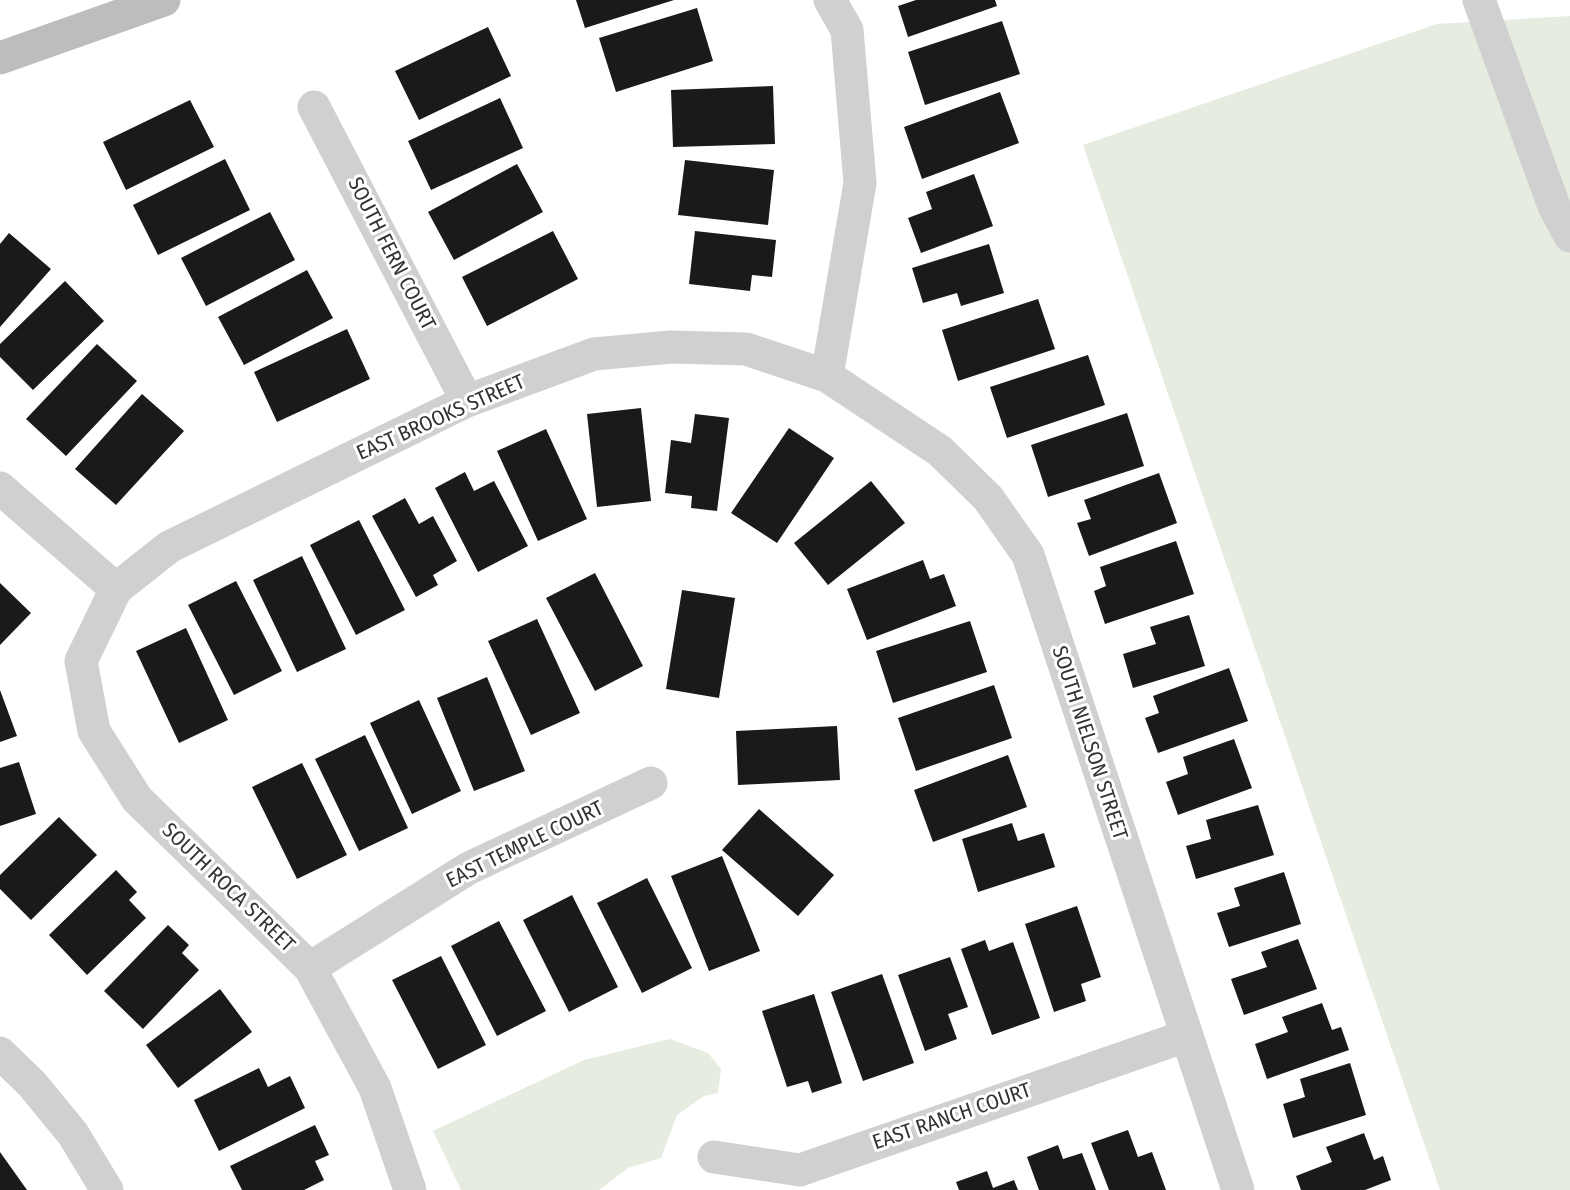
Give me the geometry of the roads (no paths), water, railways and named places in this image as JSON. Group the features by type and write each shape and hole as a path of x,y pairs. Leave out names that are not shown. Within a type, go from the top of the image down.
{"main road":[{"path":"0,58 164,0"}],"street":[{"path":"827,376 860,183 847,30 830,0"},
{"path":"1479,0 1554,206 1570,236"},
{"name":"SOUTH FERN COURT","path":"314,107 467,401"},
{"name":"EAST BROOKS STREET","path":"116,589 169,547 467,401 594,354 671,347 746,348 827,376"},
{"name":"SOUTH NIELSON STREET","path":"827,376 940,451 988,498 1028,555 1238,1190"},
{"path":"0,488 116,589"},
{"name":"SOUTH ROCA STREET","path":"116,589 81,661 94,731 137,799 310,968 375,1088 410,1190"},
{"name":"EAST TEMPLE COURT","path":"310,968 470,868 651,783"},
{"name":"EAST RANCH COURT","path":"714,1157 800,1170 1186,1036"},
{"path":"0,1053 32,1084 73,1134 107,1190"}]}
